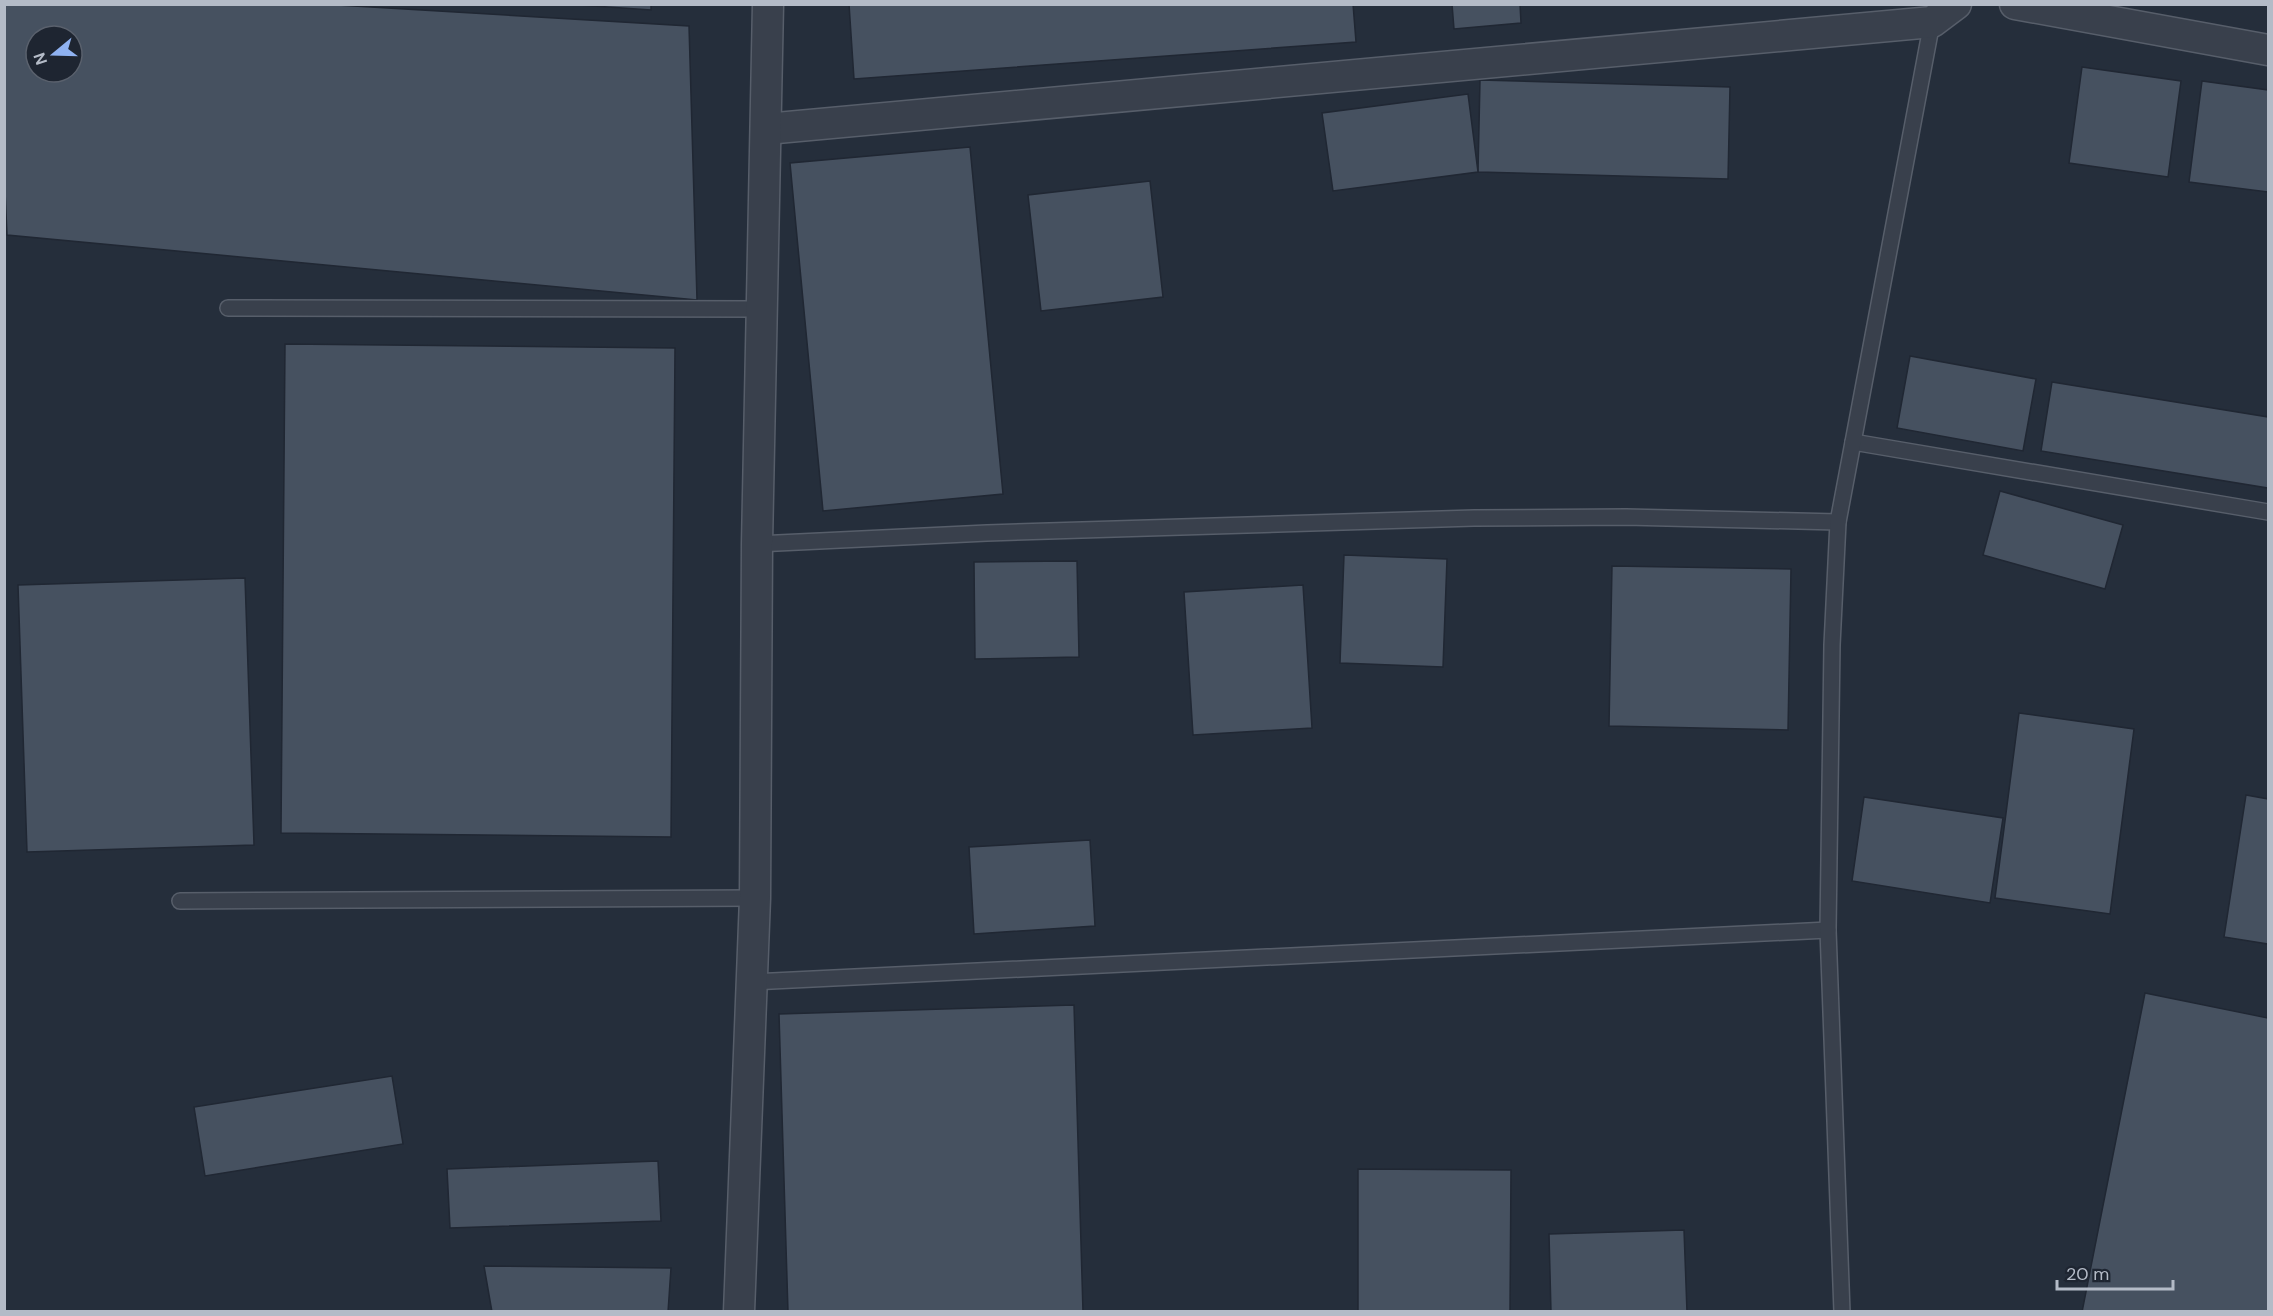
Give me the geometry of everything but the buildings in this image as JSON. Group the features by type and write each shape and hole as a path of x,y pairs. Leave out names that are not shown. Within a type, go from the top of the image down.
{"street":[{"path":"739,1311 755,898 757,544 768,4"},
{"path":"766,129 1932,22 1956,4"},
{"path":"2015,4 2268,50"}],"lane":[{"path":"1842,1311 1828,930 1832,645 1838,522 1932,22"},
{"path":"228,308 762,309"},
{"path":"1853,442 2268,512"},
{"path":"757,544 999,533 1474,518 1626,517 1838,522"},
{"path":"180,901 755,898"},
{"path":"751,982 1828,930"}]}
